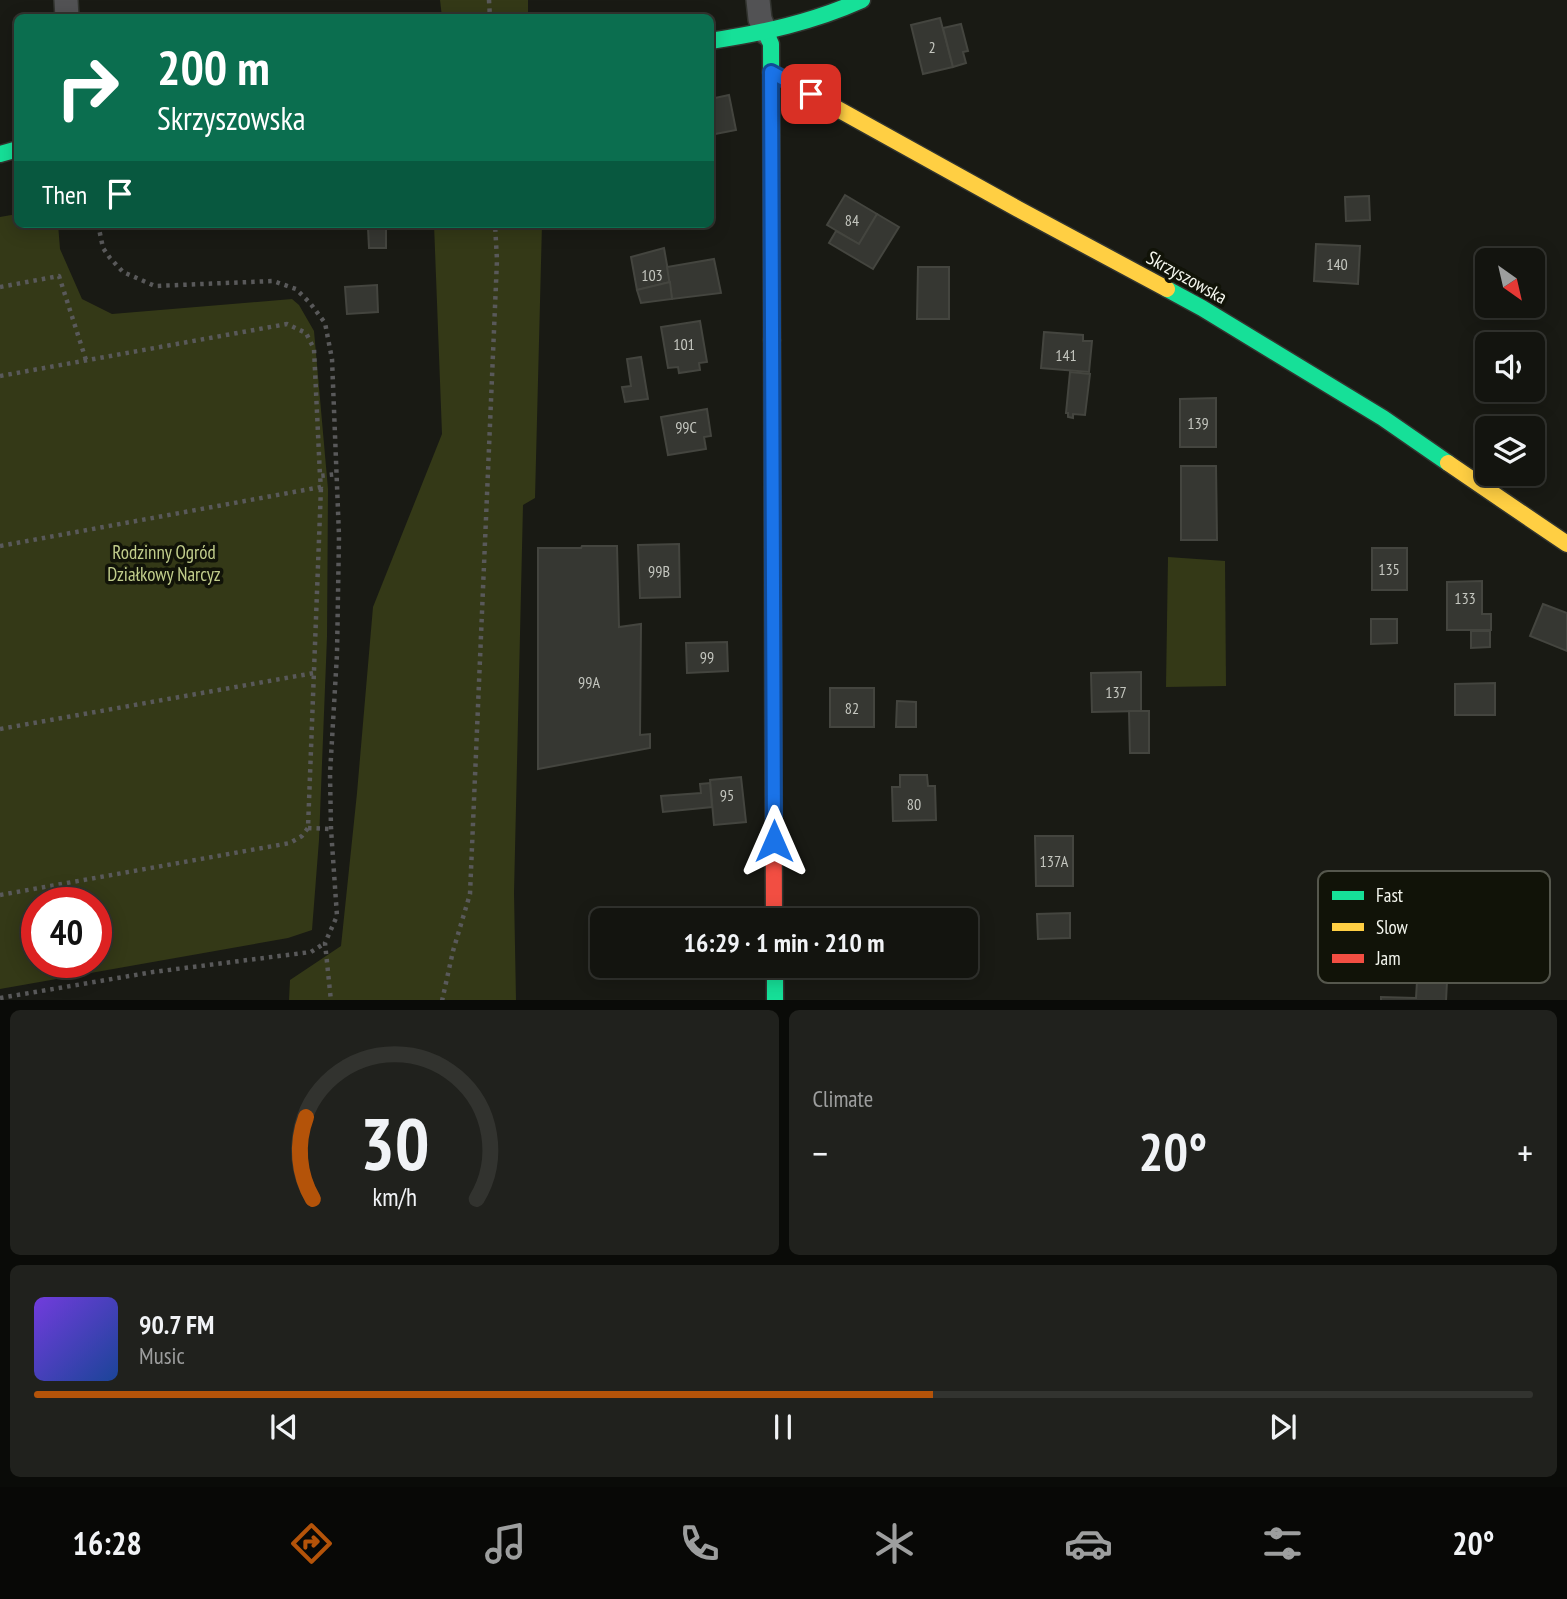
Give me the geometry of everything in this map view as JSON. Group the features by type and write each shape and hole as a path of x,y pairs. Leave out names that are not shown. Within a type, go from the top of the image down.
{"street":[{"path":"758,0 760,19 771,44 774,908"},
{"path":"714,40 766,33 800,24 862,0"},
{"name":"Skrzyszowska","path":"771,72 1202,309 1383,418 1567,544"},
{"path":"775,978 775,1000"}],"path":[{"path":"99,228 103,248 123,272 155,286 273,281 296,289 325,323 332,359 339,536 330,774 337,916 326,943 331,1000"},
{"path":"442,1000 470,894 496,287 495,228"},
{"path":"0,287 59,276 86,360"},
{"path":"0,376 287,324 306,333 314,349 321,487 308,828 290,843 0,895"},
{"path":"320,476 337,474"},
{"path":"0,546 321,487"},
{"path":"0,729 314,673"},
{"path":"308,828 331,829"},
{"path":"0,999 153,972 311,952 326,943"}],"green space":[{"path":"440,0 528,0 528,14 442,14"},
{"name":"Rodzinny Ogród Działkowy Narcyz","path":"14,215 14,228 58,228 60,249 82,299 112,314 292,299 299,305 314,331 328,489 327,637 319,840 312,930 288,938 112,969 112,887 21,887 21,978 62,978 0,989 0,217"},
{"path":"434,228 542,228 535,498 523,505 514,893 516,1000 289,1000 290,980 341,946 373,607 442,434"},
{"path":"1168,557 1225,561 1226,686 1166,687"}],"building":[{"path":"940,18 953,67 923,74 911,25"},
{"path":"961,24 968,51 963,52 966,63 953,67 943,28"},
{"path":"729,95 736,130 714,134 714,98"},
{"path":"845,195 877,214 859,244 827,225"},
{"path":"1369,196 1370,220 1346,221 1345,197"},
{"path":"877,214 899,227 873,269 829,243 836,231 859,244"},
{"path":"368,228 386,228 386,248 369,248"},
{"path":"1316,244 1360,246 1358,284 1314,281"},
{"path":"664,248 670,282 637,290 631,257"},
{"path":"714,259 721,293 672,299 667,267"},
{"path":"918,267 949,267 949,319 917,319"},
{"path":"670,282 672,299 641,303 637,290"},
{"path":"377,285 378,312 347,314 345,287"},
{"path":"700,321 707,362 699,363 700,370 679,373 678,367 668,368 661,327"},
{"path":"1044,332 1083,335 1083,341 1092,341 1089,372 1041,368"},
{"path":"641,357 648,399 625,402 622,387 631,386 627,359"},
{"path":"1070,372 1090,374 1085,415 1073,414 1073,418 1066,413"},
{"path":"1216,398 1216,447 1180,447 1180,399"},
{"path":"707,409 711,436 704,437 706,449 668,455 661,417"},
{"path":"1181,466 1216,466 1217,540 1181,540"},
{"path":"679,544 680,597 640,598 638,545"},
{"path":"617,546 619,627 641,624 640,735 650,734 650,748 538,769 538,548"},
{"path":"1372,548 1407,548 1407,590 1372,590"},
{"path":"1482,581 1482,614 1491,614 1491,630 1447,630 1447,582"},
{"path":"1543,604 1567,613 1567,651 1530,636"},
{"path":"1371,619 1397,619 1397,643 1371,644"},
{"path":"1471,631 1490,631 1490,647 1471,648"},
{"path":"727,642 728,671 687,673 686,643"},
{"path":"1141,672 1141,711 1092,712 1091,673"},
{"path":"1495,683 1495,715 1455,715 1455,684"},
{"path":"830,688 874,688 874,727 830,727"},
{"path":"897,701 916,702 916,727 896,727"},
{"path":"1129,711 1149,711 1149,753 1130,753"},
{"path":"900,775 927,775 928,786 935,786 936,820 893,821 892,787 900,787"},
{"path":"741,777 746,822 714,825 710,780"},
{"path":"710,783 712,807 663,812 661,796 701,793 700,784"},
{"path":"1035,836 1073,836 1073,886 1036,886"},
{"path":"1070,913 1070,938 1038,939 1037,914"},
{"path":"1417,983 1447,983 1446,1000 1381,1000 1381,997 1416,998"}],"traffic: fast":[{"path":"714,40 788,26 862,0"},
{"path":"766,33 771,44 772,340"},
{"path":"0,154 14,150"},
{"path":"1167,289 1383,418 1448,463"},
{"path":"775,978 775,1000"}],"traffic: slow":[{"path":"771,72 1167,289"},
{"path":"1448,463 1567,544"}],"traffic: jam":[{"path":"772,340 774,908"}],"route":[{"path":"774,841 771,72 811,94"}]}
